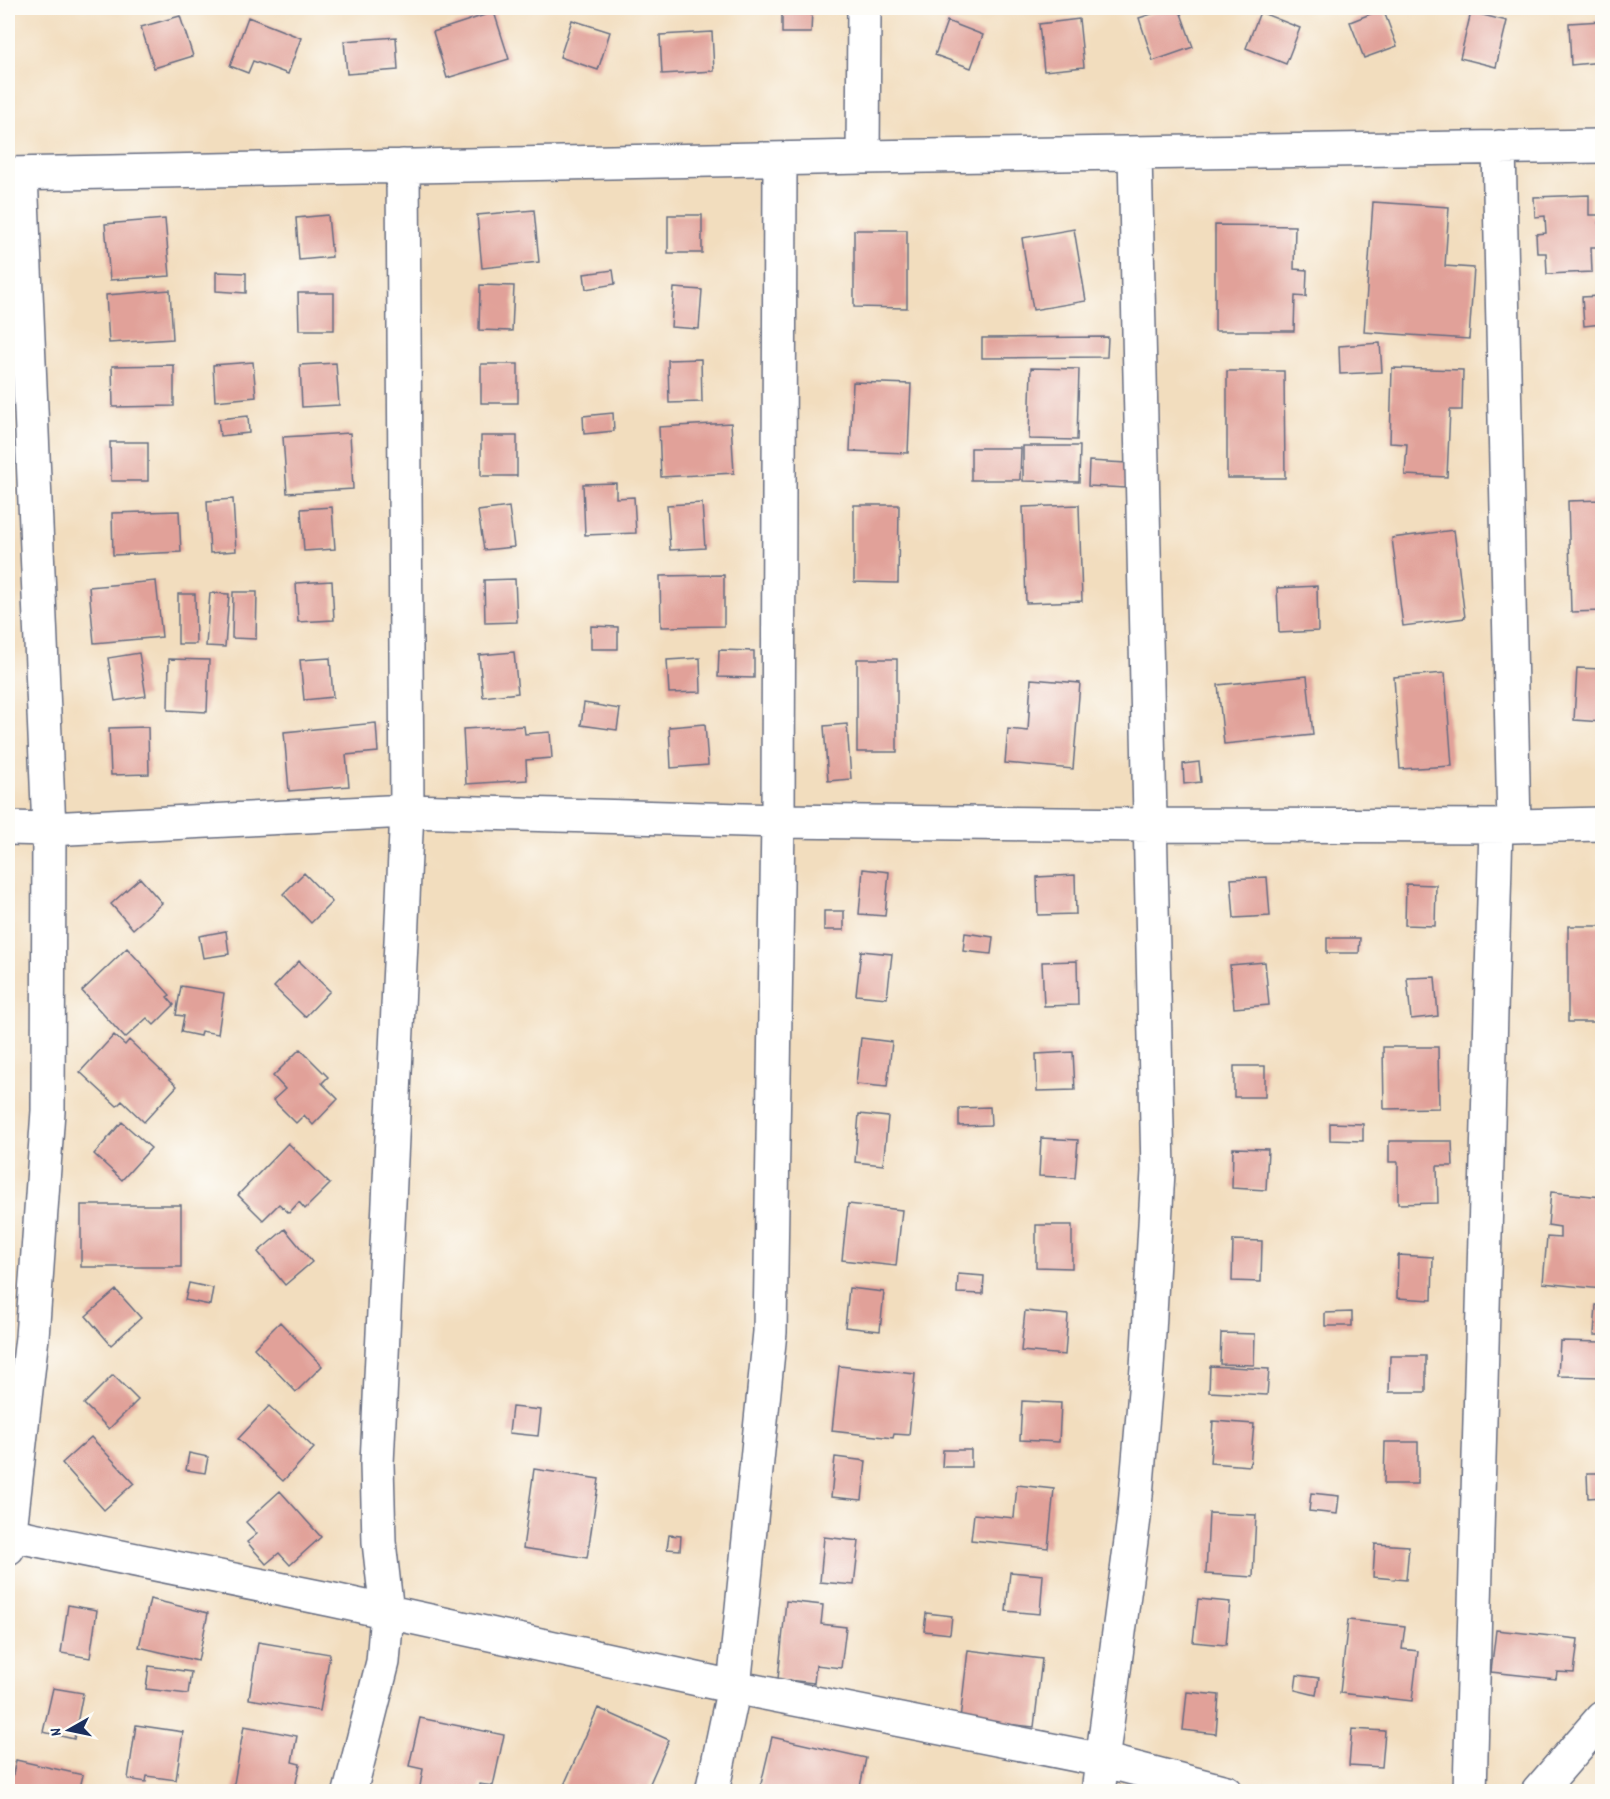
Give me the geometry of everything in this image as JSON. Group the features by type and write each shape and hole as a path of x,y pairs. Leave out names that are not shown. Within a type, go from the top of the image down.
{"street":[{"path":"863,157 864,8"},
{"path":"1226,1791 1100,1776 734,1687 387,1612 8,1539 32,1336 48,1111 49,829 14,175 863,157 1602,146"},
{"path":"1470,1791 1505,826 1499,147"},
{"path":"1100,1776 1134,1518 1148,1368 1158,1171 1135,154"},
{"path":"712,1791 734,1687 770,1332 778,821 780,159"},
{"path":"350,1791 383,1662 387,1612 379,1542 377,1464 407,811 403,166"},
{"path":"8,828 49,829 407,811 778,821 1150,825 1602,824"},
{"path":"1538,1791 1602,1718"}],"building":[{"path":"782,8 812,8 811,33 782,33"},
{"path":"1170,8 1179,8 1193,47 1153,61 1139,18"},
{"path":"1383,9 1397,46 1364,58 1350,22"},
{"path":"494,12 509,59 447,78 433,32"},
{"path":"1260,12 1300,28 1286,64 1246,48"},
{"path":"1471,12 1507,21 1496,67 1460,58"},
{"path":"180,16 193,56 154,68 141,27"},
{"path":"248,17 301,38 288,74 253,61 248,73 230,66"},
{"path":"1079,19 1084,67 1044,71 1039,24"},
{"path":"572,20 610,32 598,70 560,57"},
{"path":"947,21 983,35 971,68 935,55"},
{"path":"1602,21 1602,62 1571,65 1569,23"},
{"path":"712,32 714,71 662,74 660,35"},
{"path":"396,37 398,70 347,74 344,41"},
{"path":"1589,195 1589,215 1599,215 1600,247 1591,247 1592,272 1547,274 1546,253 1537,253 1536,234 1546,233 1545,216 1535,217 1534,197"},
{"path":"1373,202 1449,207 1445,266 1474,268 1469,339 1364,332"},
{"path":"534,210 539,262 482,268 477,215"},
{"path":"328,215 332,257 299,260 296,218"},
{"path":"668,215 702,215 702,253 668,253"},
{"path":"165,219 170,276 110,280 105,224"},
{"path":"1215,225 1295,226 1294,269 1307,270 1306,297 1295,296 1294,331 1215,331"},
{"path":"1074,229 1086,301 1033,310 1022,238"},
{"path":"854,230 907,230 907,308 854,307"},
{"path":"1602,261 1602,324 1584,326 1582,297 1600,296 1598,262"},
{"path":"613,270 615,284 586,289 584,274"},
{"path":"216,272 246,273 246,293 216,291"},
{"path":"480,285 514,286 512,331 479,330"},
{"path":"674,288 702,290 699,329 671,327"},
{"path":"170,290 173,339 109,343 106,295"},
{"path":"298,293 334,293 334,330 299,330"},
{"path":"1108,337 1107,357 982,358 982,338"},
{"path":"1380,343 1382,372 1340,374 1339,346"},
{"path":"701,359 702,402 669,403 668,360"},
{"path":"253,362 256,397 215,401 213,365"},
{"path":"336,363 339,405 302,407 300,365"},
{"path":"481,364 518,364 518,403 481,403"},
{"path":"174,365 174,406 113,407 112,366"},
{"path":"1031,368 1079,369 1077,440 1029,439"},
{"path":"1392,368 1463,370 1462,410 1450,410 1447,477 1405,475 1407,444 1390,443"},
{"path":"1227,371 1284,371 1285,478 1227,478"},
{"path":"853,382 911,384 908,453 850,451"},
{"path":"613,413 614,431 584,434 583,416"},
{"path":"248,416 249,433 220,436 218,419"},
{"path":"731,423 734,473 661,477 659,427"},
{"path":"350,433 353,489 287,493 283,437"},
{"path":"481,436 517,436 517,476 481,476"},
{"path":"110,442 148,442 148,481 111,481"},
{"path":"1023,446 1080,446 1079,482 1023,481"},
{"path":"971,448 1021,448 1020,480 971,480"},
{"path":"1089,461 1127,463 1126,488 1088,486"},
{"path":"616,483 616,498 634,497 636,533 585,535 583,484"},
{"path":"233,499 236,551 210,553 207,501"},
{"path":"1602,500 1602,611 1571,612 1568,501"},
{"path":"702,503 705,548 670,550 667,505"},
{"path":"854,505 899,505 898,583 854,582"},
{"path":"1079,505 1082,601 1026,603 1023,507"},
{"path":"332,507 335,549 304,551 301,509"},
{"path":"509,507 514,547 484,550 478,511"},
{"path":"179,511 181,552 113,555 112,513"},
{"path":"1454,530 1465,618 1403,626 1392,538"},
{"path":"724,575 724,626 661,627 660,576"},
{"path":"515,579 517,622 485,623 484,580"},
{"path":"156,581 162,637 94,643 89,587"},
{"path":"332,581 334,620 298,622 296,583"},
{"path":"1317,586 1318,631 1279,633 1277,588"},
{"path":"233,592 257,592 256,639 232,638"},
{"path":"210,593 229,594 225,647 206,646"},
{"path":"178,594 195,594 196,644 178,644"},
{"path":"591,626 618,627 618,649 591,649"},
{"path":"719,650 754,651 754,678 718,677"},
{"path":"514,652 518,693 483,697 479,655"},
{"path":"139,653 146,696 115,701 108,658"},
{"path":"330,658 333,697 304,700 300,660"},
{"path":"700,658 701,692 669,693 667,660"},
{"path":"169,659 209,660 207,712 168,710"},
{"path":"857,659 897,659 897,752 857,752"},
{"path":"1577,668 1602,669 1602,722 1574,720"},
{"path":"1445,673 1452,766 1400,769 1394,677"},
{"path":"1307,676 1313,735 1224,744 1218,685"},
{"path":"1031,679 1080,683 1073,769 1005,763 1008,729 1028,731"},
{"path":"584,703 620,709 617,730 581,725"},
{"path":"376,723 378,752 346,755 349,786 289,791 284,732"},
{"path":"705,724 708,765 671,768 669,727"},
{"path":"847,724 851,779 828,781 824,726"},
{"path":"524,726 525,734 550,732 552,758 526,760 527,780 466,784 463,729"},
{"path":"148,727 149,774 111,775 109,728"},
{"path":"1199,762 1201,782 1184,784 1183,764"},
{"path":"863,869 889,872 885,916 859,914"},
{"path":"304,873 332,902 311,923 283,894"},
{"path":"1075,875 1076,914 1038,915 1037,877"},
{"path":"1267,877 1270,916 1234,918 1231,879"},
{"path":"140,878 162,903 133,929 111,904"},
{"path":"1406,884 1436,885 1435,926 1405,925"},
{"path":"824,911 844,911 844,930 824,930"},
{"path":"1568,926 1602,926 1602,1022 1568,1022"},
{"path":"226,931 229,954 203,958 199,936"},
{"path":"965,933 993,937 991,954 963,951"},
{"path":"1327,938 1360,938 1359,953 1327,953"},
{"path":"127,948 170,995 167,997 174,1005 154,1025 147,1018 125,1038 82,991"},
{"path":"861,951 892,954 887,998 856,995"},
{"path":"299,961 330,991 305,1017 274,987"},
{"path":"1077,961 1078,1005 1044,1006 1042,962"},
{"path":"1265,962 1269,1005 1234,1008 1230,965"},
{"path":"1435,977 1438,1016 1411,1019 1407,978"},
{"path":"181,986 224,993 218,1034 201,1031 200,1036 181,1032 184,1016 176,1015"},
{"path":"114,1035 125,1045 129,1040 177,1086 144,1122 122,1101 117,1106 80,1072"},
{"path":"861,1038 892,1042 887,1087 856,1084"},
{"path":"1383,1047 1438,1047 1439,1108 1384,1109"},
{"path":"300,1049 328,1077 322,1083 338,1099 313,1125 304,1115 296,1123 273,1100 285,1089 273,1076"},
{"path":"1073,1052 1075,1090 1037,1091 1036,1054"},
{"path":"1234,1066 1265,1066 1265,1097 1234,1097"},
{"path":"990,1107 991,1125 959,1126 959,1108"},
{"path":"859,1114 888,1117 883,1165 855,1162"},
{"path":"122,1122 151,1148 122,1180 94,1154"},
{"path":"1330,1123 1363,1124 1363,1141 1330,1140"},
{"path":"1041,1138 1078,1140 1075,1178 1039,1176"},
{"path":"1389,1141 1452,1141 1453,1166 1437,1166 1438,1203 1398,1204 1398,1162 1389,1162"},
{"path":"288,1143 330,1184 305,1209 299,1202 289,1213 279,1204 263,1220 238,1195"},
{"path":"1233,1148 1268,1149 1266,1190 1232,1188"},
{"path":"1551,1192 1602,1197 1602,1289 1543,1283 1547,1237 1560,1238 1560,1227 1548,1225"},
{"path":"848,1204 902,1210 896,1266 842,1260"},
{"path":"81,1205 181,1205 181,1267 81,1267"},
{"path":"1036,1225 1072,1225 1072,1268 1036,1267"},
{"path":"285,1229 312,1262 285,1285 258,1252"},
{"path":"1233,1240 1262,1241 1261,1282 1232,1281"},
{"path":"1398,1255 1433,1257 1432,1300 1397,1298"},
{"path":"958,1274 984,1276 983,1294 957,1293"},
{"path":"189,1283 213,1288 210,1305 185,1300"},
{"path":"849,1288 884,1292 880,1331 845,1327"},
{"path":"116,1290 141,1318 111,1345 86,1316"},
{"path":"1596,1305 1602,1305 1602,1335 1594,1335"},
{"path":"1025,1311 1068,1315 1065,1355 1021,1351"},
{"path":"1352,1312 1352,1326 1325,1326 1325,1313"},
{"path":"280,1322 322,1366 296,1392 254,1348"},
{"path":"1221,1333 1255,1334 1254,1365 1220,1364"},
{"path":"1560,1341 1602,1342 1602,1377 1558,1376"},
{"path":"1390,1356 1426,1356 1426,1392 1389,1392"},
{"path":"839,1366 915,1374 909,1435 894,1434 893,1438 832,1431"},
{"path":"1210,1366 1269,1369 1267,1395 1209,1392"},
{"path":"113,1375 138,1400 109,1429 84,1404"},
{"path":"1022,1401 1061,1403 1059,1442 1020,1440"},
{"path":"269,1406 314,1448 283,1481 238,1439"},
{"path":"512,1407 541,1410 538,1436 509,1433"},
{"path":"1213,1421 1254,1424 1250,1466 1210,1463"},
{"path":"91,1437 134,1483 104,1510 62,1463"},
{"path":"1385,1442 1418,1442 1418,1484 1384,1484"},
{"path":"943,1450 971,1450 971,1467 942,1467"},
{"path":"189,1453 208,1457 205,1473 186,1470"},
{"path":"835,1457 866,1461 862,1500 831,1497"},
{"path":"534,1469 599,1479 587,1558 523,1548"},
{"path":"1587,1473 1602,1473 1602,1497 1588,1498"},
{"path":"1017,1485 1054,1489 1048,1548 971,1540 974,1514 1014,1518"},
{"path":"280,1491 321,1537 290,1565 279,1553 266,1564 247,1542 257,1534 246,1522"},
{"path":"1311,1493 1339,1496 1337,1514 1309,1511"},
{"path":"1209,1513 1256,1515 1253,1577 1206,1574"},
{"path":"669,1535 681,1536 680,1550 667,1549"},
{"path":"824,1537 859,1541 854,1585 820,1582"},
{"path":"1375,1544 1409,1546 1406,1580 1373,1577"},
{"path":"1010,1572 1043,1575 1040,1614 1006,1611"},
{"path":"150,1599 208,1613 198,1661 139,1647"},
{"path":"1198,1599 1230,1602 1226,1645 1193,1642"},
{"path":"786,1601 823,1605 821,1624 846,1627 841,1668 816,1665 814,1683 778,1679"},
{"path":"68,1605 97,1610 90,1658 61,1653"},
{"path":"926,1613 952,1616 950,1634 924,1631"},
{"path":"1348,1620 1405,1626 1402,1649 1418,1651 1412,1701 1340,1693"},
{"path":"1496,1630 1578,1639 1574,1673 1557,1672 1556,1679 1491,1672"},
{"path":"258,1642 330,1654 320,1711 249,1699"},
{"path":"968,1650 1042,1659 1034,1727 960,1719"},
{"path":"149,1666 191,1672 188,1694 146,1689"},
{"path":"1297,1675 1319,1678 1316,1695 1295,1690"},
{"path":"53,1688 83,1693 74,1739 43,1732"},
{"path":"1187,1692 1219,1695 1216,1734 1183,1730"},
{"path":"598,1708 669,1740 647,1790 638,1786 635,1792 561,1792"},
{"path":"420,1718 504,1735 493,1786 480,1784 479,1792 419,1792 423,1769 409,1766"},
{"path":"136,1725 183,1732 176,1780 147,1776 146,1782 128,1779"},
{"path":"244,1726 297,1736 292,1762 300,1764 294,1792 244,1792 233,1789"},
{"path":"1352,1729 1385,1731 1382,1767 1349,1765"},
{"path":"772,1737 866,1758 859,1792 775,1792 760,1788"},
{"path":"16,1760 83,1775 79,1792 9,1792"}]}
